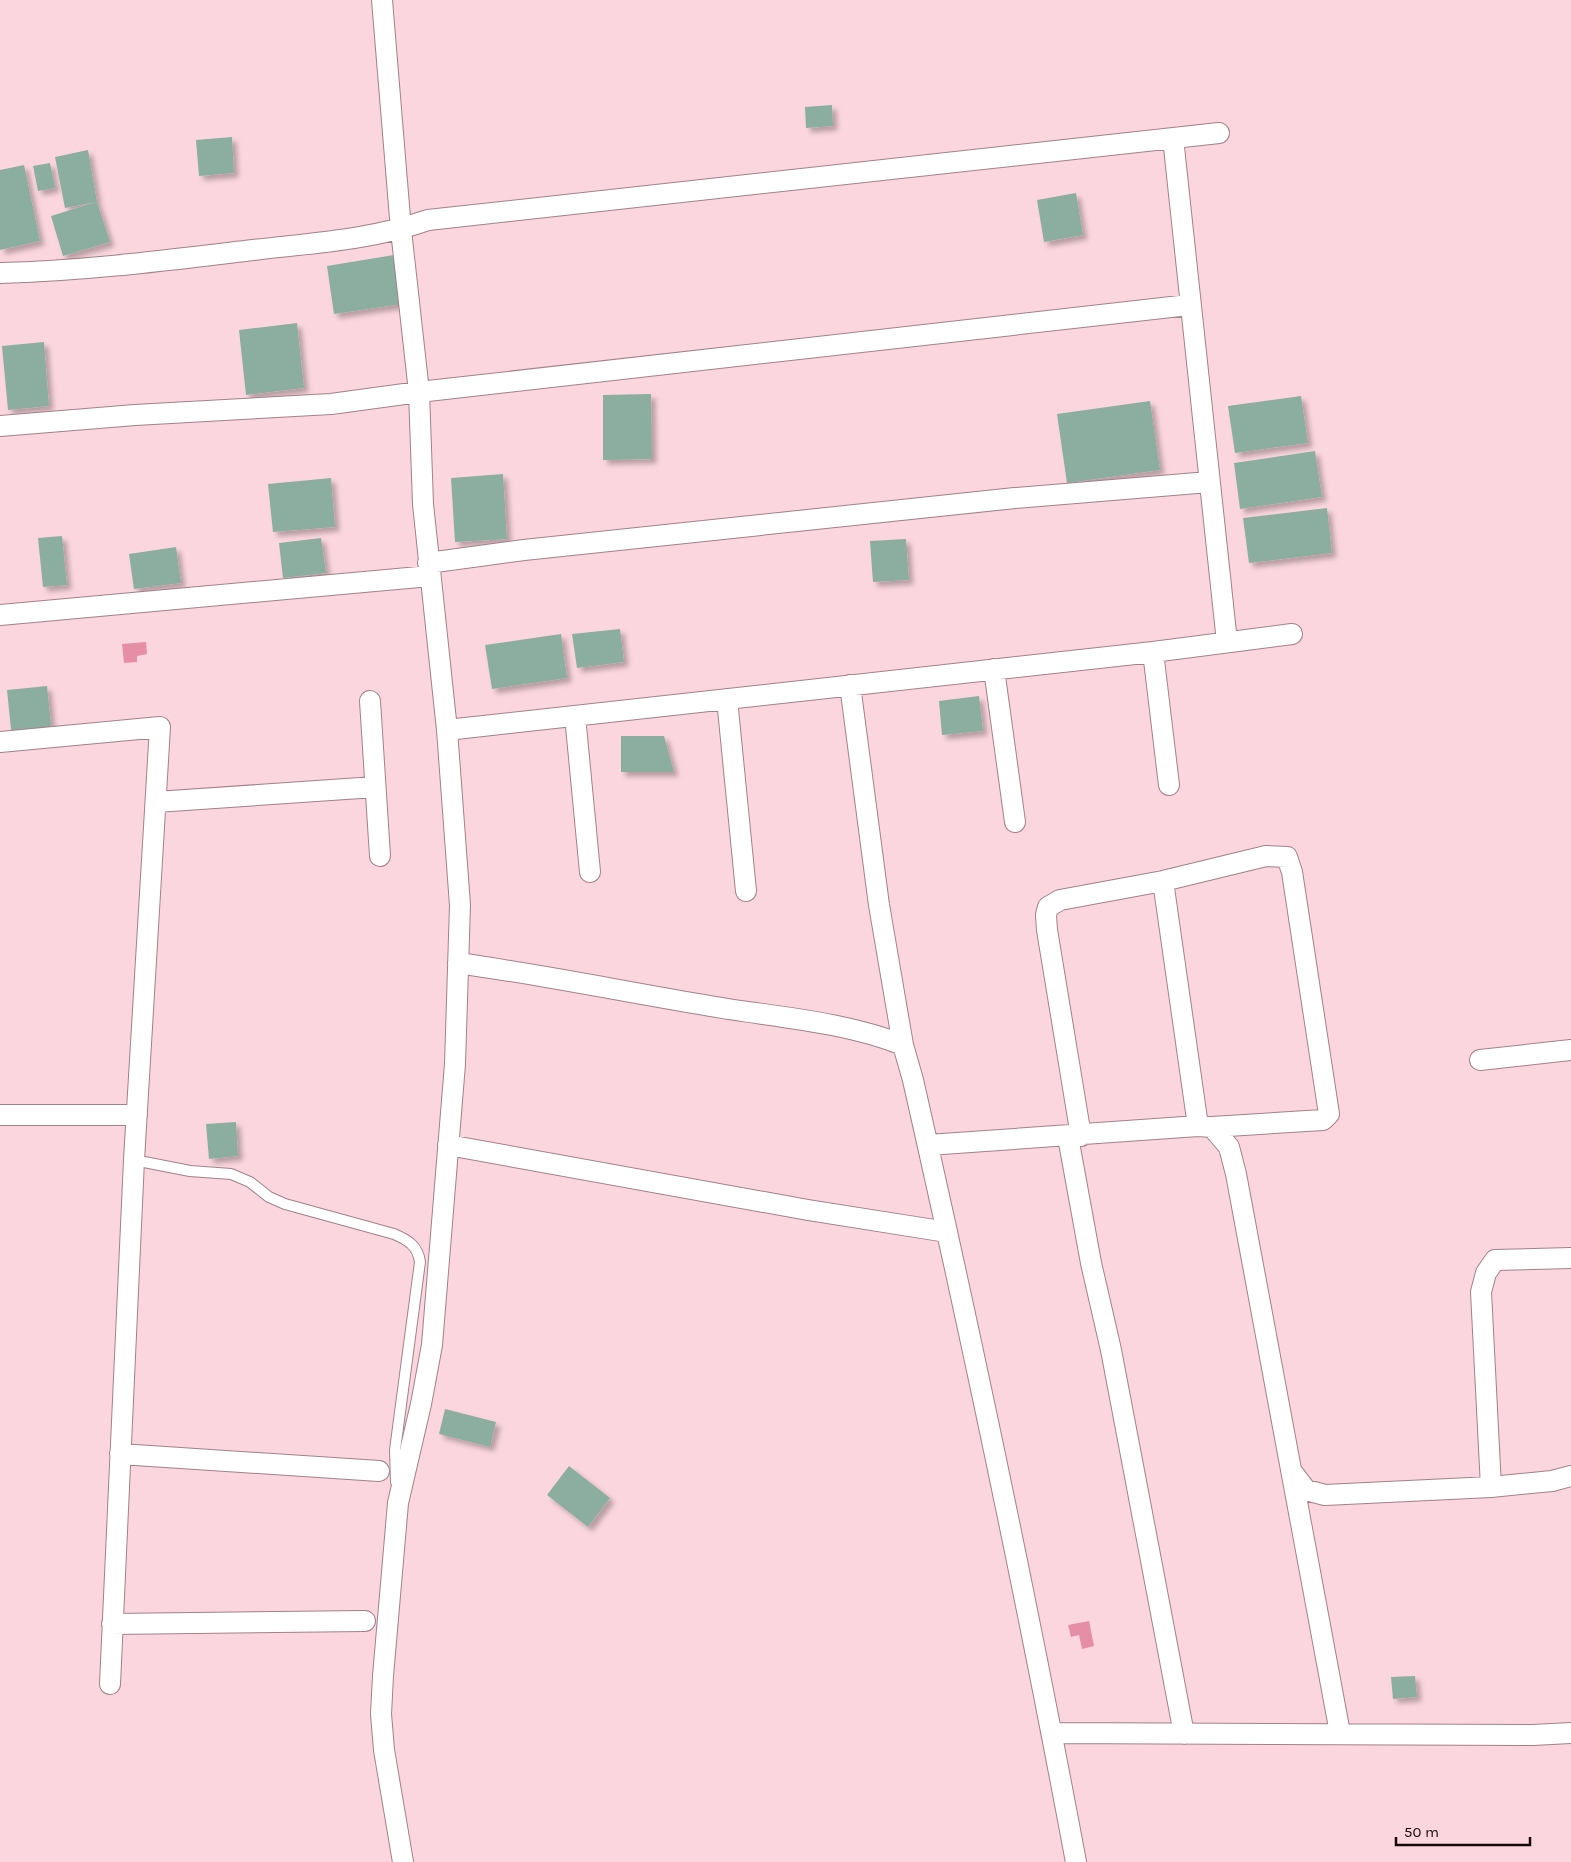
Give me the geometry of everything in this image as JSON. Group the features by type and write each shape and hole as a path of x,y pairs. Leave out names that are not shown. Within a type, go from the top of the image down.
{"street":[{"path":"382,0 401,230 419,392 429,569 447,730 460,905 456,1064 432,1345 421,1404 398,1503 381,1714 386,1769 403,1862"},
{"path":"0,274 165,261 362,238 401,230 428,220 1219,133"},
{"path":"1173,138 1189,305 1227,642"},
{"path":"0,426 135,415 331,404 419,392 1189,305"},
{"path":"0,615 429,569 524,550 1015,498 1209,482"},
{"path":"447,730 1154,652 1292,634"},
{"path":"1154,652 1169,785"},
{"path":"994,669 1015,822"},
{"path":"850,685 879,904 903,1046 928,1145 968,1322 1052,1733 1076,1862"},
{"path":"727,699 746,891"},
{"path":"370,702 380,856"},
{"path":"575,716 590,872"},
{"path":"0,742 160,727 134,1160 110,1684"},
{"path":"156,802 375,787"},
{"path":"928,1145 1074,1136 1205,1127 1323,1120 1329,1114 1292,872 1287,857 1276,855 1163,881 1060,900 1048,907 1046,914 1047,930 1074,1136 1091,1263 1111,1350 1184,1734"},
{"path":"1163,881 1205,1127 1229,1147 1236,1174 1340,1733"},
{"path":"458,963 530,973 618,991 858,1030 903,1046"},
{"path":"1480,1060 1571,1050"},
{"path":"0,1114 137,1115"},
{"path":"448,1145 808,1210 947,1232"},
{"path":"1491,1487 1481,1292 1486,1273 1495,1260 1571,1258"},
{"path":"120,1454 379,1472"},
{"path":"1293,1473 1306,1490 1326,1495 1491,1487 1552,1481 1571,1476"},
{"path":"112,1624 365,1621"},
{"path":"1052,1733 1523,1735 1571,1733"}],"lane":[{"path":"134,1160 190,1171 231,1174 250,1182 269,1197 285,1204 394,1234 408,1240 416,1248 420,1262 395,1450 398,1503"}],"shaded area":[{"path":"146,642 147,654 137,656 137,662 124,663 122,644"},
{"path":"1089,1621 1094,1646 1082,1649 1079,1635 1071,1637 1068,1625"}],"building":[{"path":"832,105 833,126 806,128 805,107"},
{"path":"232,137 234,173 199,176 196,140"},
{"path":"88,150 97,202 110,242 63,256 51,216 96,202 65,208 55,157"},
{"path":"50,163 55,188 38,191 33,166"},
{"path":"24,165 40,241 0,250 0,170"},
{"path":"1076,193 1083,235 1044,242 1037,200"},
{"path":"394,255 402,304 334,314 327,266"},
{"path":"297,323 304,388 246,395 239,330"},
{"path":"44,342 49,406 8,410 2,346"},
{"path":"651,394 652,459 603,460 603,395"},
{"path":"1301,396 1308,443 1235,453 1228,406"},
{"path":"1150,401 1160,470 1067,483 1057,414"},
{"path":"1315,451 1322,497 1240,509 1234,463"},
{"path":"503,474 507,539 455,542 451,478"},
{"path":"331,478 335,527 273,532 268,484"},
{"path":"1327,508 1332,553 1249,563 1243,518"},
{"path":"62,536 67,585 43,587 38,538"},
{"path":"321,538 326,573 283,578 279,543"},
{"path":"906,539 909,580 873,582 870,541"},
{"path":"176,547 181,583 134,589 129,554"},
{"path":"620,629 624,662 577,668 572,634"},
{"path":"561,634 567,678 492,689 485,645"},
{"path":"47,686 52,735 12,739 7,690"},
{"path":"979,696 983,731 942,735 939,701"},
{"path":"621,736 664,736 674,772 621,772"},
{"path":"236,1122 238,1156 209,1159 206,1124"},
{"path":"445,1409 496,1422 490,1447 439,1434"},
{"path":"569,1466 610,1498 588,1527 547,1495"},
{"path":"1415,1676 1417,1697 1393,1699 1391,1677"}]}
